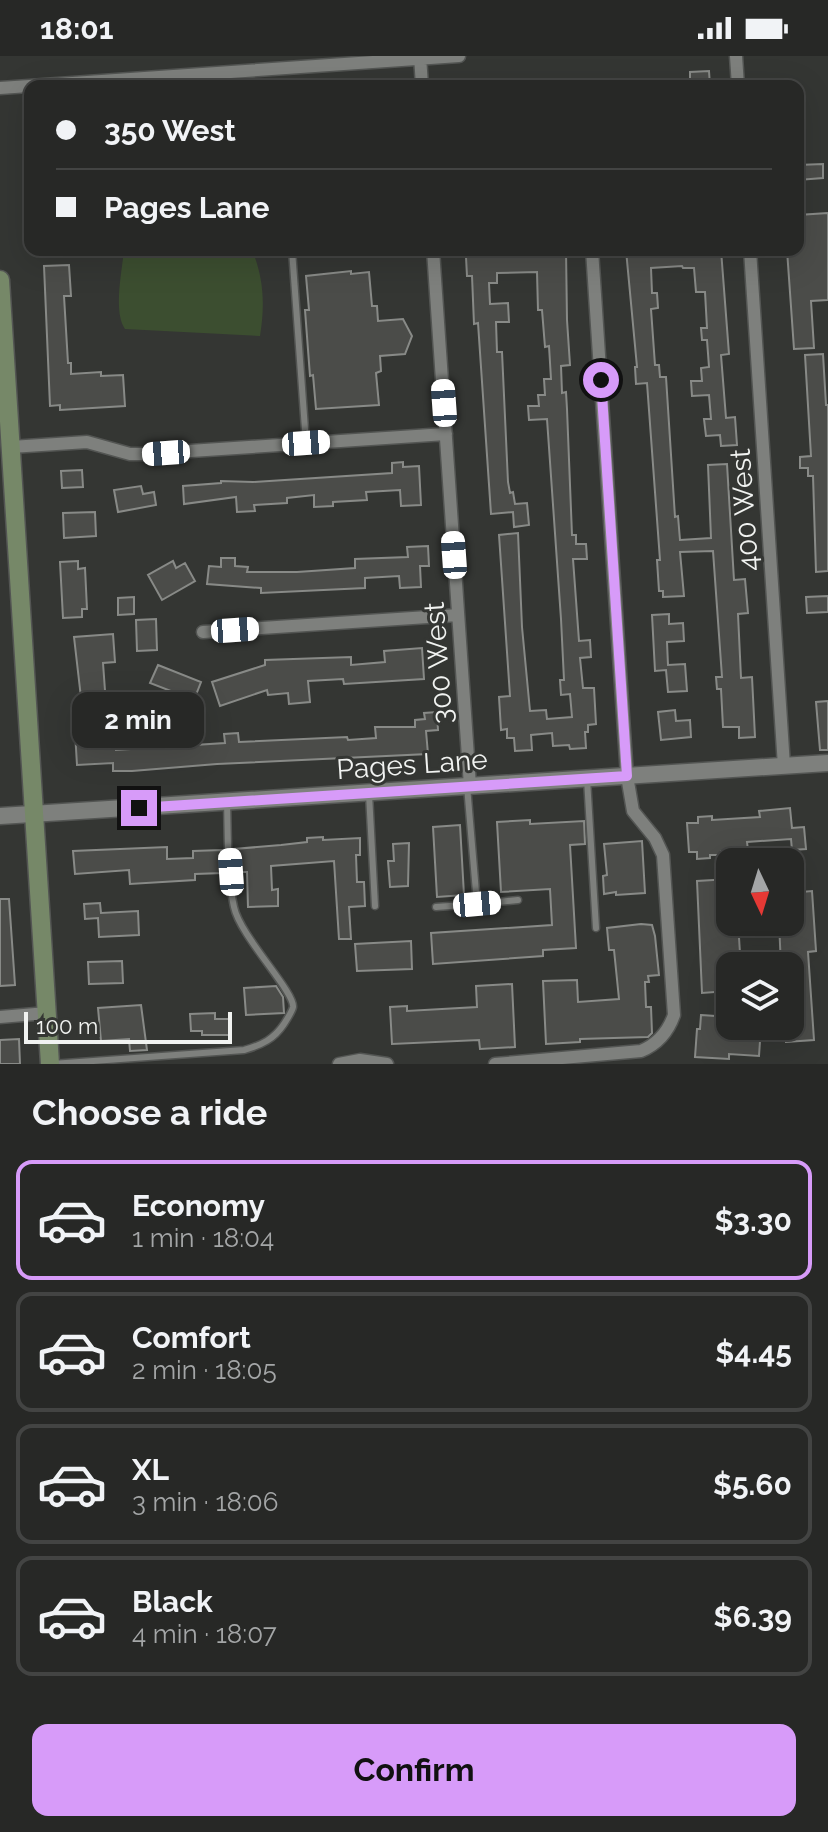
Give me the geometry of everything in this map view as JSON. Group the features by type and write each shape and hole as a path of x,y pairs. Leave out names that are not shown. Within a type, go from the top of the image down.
{"main road":[{"path":"0,280 50,1064"}],"street":[{"path":"108,80 459,56"},
{"path":"736,56 738,80"},
{"path":"420,57 422,80"},
{"path":"0,88 24,86"},
{"name":"300 West","path":"433,256 469,786"},
{"path":"495,1064 641,1051 657,1043 672,1022 675,1008 663,855 655,838 633,811 627,776 592,256"},
{"name":"400 West","path":"750,256 784,766"},
{"path":"11,447 87,442 138,454 446,434"},
{"path":"203,632 458,615"},
{"name":"Pages Lane","path":"0,816 828,763"},
{"path":"0,1017 47,1013"},
{"path":"339,1064 360,1060 387,1064"}],"lane":[{"path":"292,256 306,443"},
{"path":"587,779 596,928"},
{"path":"469,786 477,904"},
{"path":"369,793 375,906"},
{"path":"50,1064 244,1050 271,1040 283,1027 293,1008 292,1002 285,986 248,938 233,906 227,802"},
{"path":"436,907 518,900"}],"green space":[{"path":"123,256 254,256 262,292 260,336 125,329 121,322"}],"building":[{"path":"709,71 710,80 690,80 690,72"},
{"path":"823,164 823,178 804,180 804,165"},
{"path":"828,213 828,300 811,301 814,348 794,349 787,256 804,256 804,215"},
{"path":"566,256 570,365 561,366 562,393 566,392 572,535 576,535 576,544 586,544 587,559 573,559 579,641 590,640 591,657 580,658 583,688 594,688 596,724 588,725 588,732 585,732 586,748 553,746 552,733 531,735 532,750 515,751 514,738 507,738 507,729 501,730 499,697 510,696 499,535 518,533 530,711 546,710 547,719 572,717 570,694 561,695 560,680 564,680 561,619 547,419 529,420 528,406 539,406 538,395 545,395 544,379 551,379 549,346 545,347 542,310 538,310 537,272 497,273 497,283 489,283 490,304 508,303 509,322 496,322 497,352 502,352 508,482 515,504 527,503 529,525 514,527 513,512 491,514 478,323 474,324 472,276 467,276 466,257"},
{"path":"627,256 721,256 729,354 721,355 726,418 735,417 737,445 721,446 720,435 706,436 704,419 711,419 709,395 692,396 691,381 702,381 701,368 709,367 707,340 702,340 701,328 707,328 705,292 696,292 694,268 651,268 652,293 657,293 658,308 651,309 655,365 659,365 660,377 666,377 675,517 678,516 680,540 711,538 708,465 727,464 734,580 745,579 748,613 738,614 741,678 752,677 755,737 739,738 739,727 723,727 721,689 717,689 716,677 722,677 713,551 680,552 684,596 663,597 663,591 659,591 657,560 660,560 647,383 636,384"},
{"path":"69,265 71,296 64,296 71,374 101,372 101,376 123,375 125,406 60,410 60,405 50,406 44,266"},
{"path":"351,271 351,274 369,272 372,306 377,306 378,321 403,319 412,336 405,354 380,356 381,371 376,373 379,405 316,409 305,310 309,310 306,276"},
{"path":"823,354 828,405 828,571 816,572 813,476 808,476 808,468 800,468 800,457 811,456 805,355"},
{"path":"403,462 403,467 419,466 421,505 401,506 400,490 366,492 367,500 333,502 333,506 314,507 314,495 287,498 287,503 254,505 255,511 237,512 236,497 184,504 183,486 221,481 253,482 392,473 392,463"},
{"path":"82,470 83,487 62,488 61,471"},
{"path":"141,486 143,494 154,492 156,505 118,512 114,490"},
{"path":"95,512 96,536 64,538 63,513"},
{"path":"428,546 429,566 420,566 421,587 400,588 399,576 365,578 365,588 261,593 261,588 207,584 209,566 221,567 221,558 235,558 235,566 248,567 247,572 297,572 355,568 355,559 408,557 407,547"},
{"path":"78,561 78,569 85,568 87,609 82,609 82,617 63,618 60,562"},
{"path":"173,561 176,568 185,563 195,581 162,600 148,575"},
{"path":"828,596 828,612 807,613 806,597"},
{"path":"134,597 134,614 118,615 118,598"},
{"path":"669,614 669,624 683,623 684,641 667,642 668,665 685,664 687,691 668,692 666,670 655,671 652,615"},
{"path":"156,619 157,650 137,651 136,620"},
{"path":"113,634 115,662 103,663 107,718 91,719 93,740 115,739 116,750 225,743 224,734 238,733 239,742 376,738 375,727 415,727 415,720 425,719 424,713 437,712 438,730 426,731 428,754 132,771 113,771 113,763 77,765 74,715 83,715 74,637"},
{"path":"422,648 424,679 344,684 343,679 308,681 310,702 289,704 288,693 268,695 267,690 220,706 212,682 265,665 265,660 351,657 351,665 385,662 384,651"},
{"path":"158,665 201,682 194,700 150,683"},
{"path":"828,701 828,750 820,750 816,702"},
{"path":"675,710 676,721 690,720 691,737 661,740 658,712"},
{"path":"790,808 792,828 804,827 806,849 792,848 791,839 747,842 748,848 716,848 716,855 710,855 710,858 697,859 697,852 689,852 687,823 698,823 698,817 712,816 712,820 760,817 759,811"},
{"path":"530,820 530,824 584,821 585,844 570,845 576,948 543,950 543,956 433,964 431,933 552,925 550,889 501,892 497,822"},
{"path":"460,825 464,895 437,897 433,827"},
{"path":"323,837 323,840 360,838 360,855 356,855 357,882 364,882 365,906 349,907 351,939 339,939 334,861 271,866 272,890 278,889 278,906 248,907 247,872 235,872 234,849 307,842 307,838"},
{"path":"642,841 645,893 604,894 603,876 607,875 604,844"},
{"path":"409,843 408,886 390,887 388,861 394,861 393,844"},
{"path":"167,847 167,859 193,858 193,851 222,850 223,873 195,874 195,880 130,884 129,870 75,874 73,851"},
{"path":"716,880 716,936 739,936 740,952 716,952 716,992 702,993 697,881"},
{"path":"812,891 816,951 808,952 814,1040 786,1042 804,1040 804,952 780,952 780,936 804,936 804,892"},
{"path":"0,899 9,899 15,985 0,986"},
{"path":"100,903 101,913 138,911 139,935 99,937 98,918 85,919 84,904"},
{"path":"652,925 659,975 648,976 649,982 645,982 646,1007 651,1007 652,1033 648,1037 580,1039 580,1042 546,1044 543,981 577,980 578,1002 619,999 614,950 609,950 607,928"},
{"path":"411,941 412,969 357,971 355,944"},
{"path":"122,961 123,983 89,984 88,962"},
{"path":"512,984 515,1047 480,1049 479,1040 392,1044 390,1007 407,1006 407,1011 477,1007 476,986"},
{"path":"276,986 283,997 284,1013 246,1015 244,988"},
{"path":"141,1005 147,1050 130,1051 129,1039 101,1041 98,1008"},
{"path":"215,1013 215,1019 229,1019 229,1035 202,1035 202,1031 191,1031 190,1014"},
{"path":"701,1015 716,1016 716,1040 760,1040 759,1056 729,1054 729,1059 695,1057 697,1029 700,1029"},
{"path":"19,1039 20,1064 0,1064 0,1040"}],"route":[{"path":"139,808 627,776 601,380"}]}
